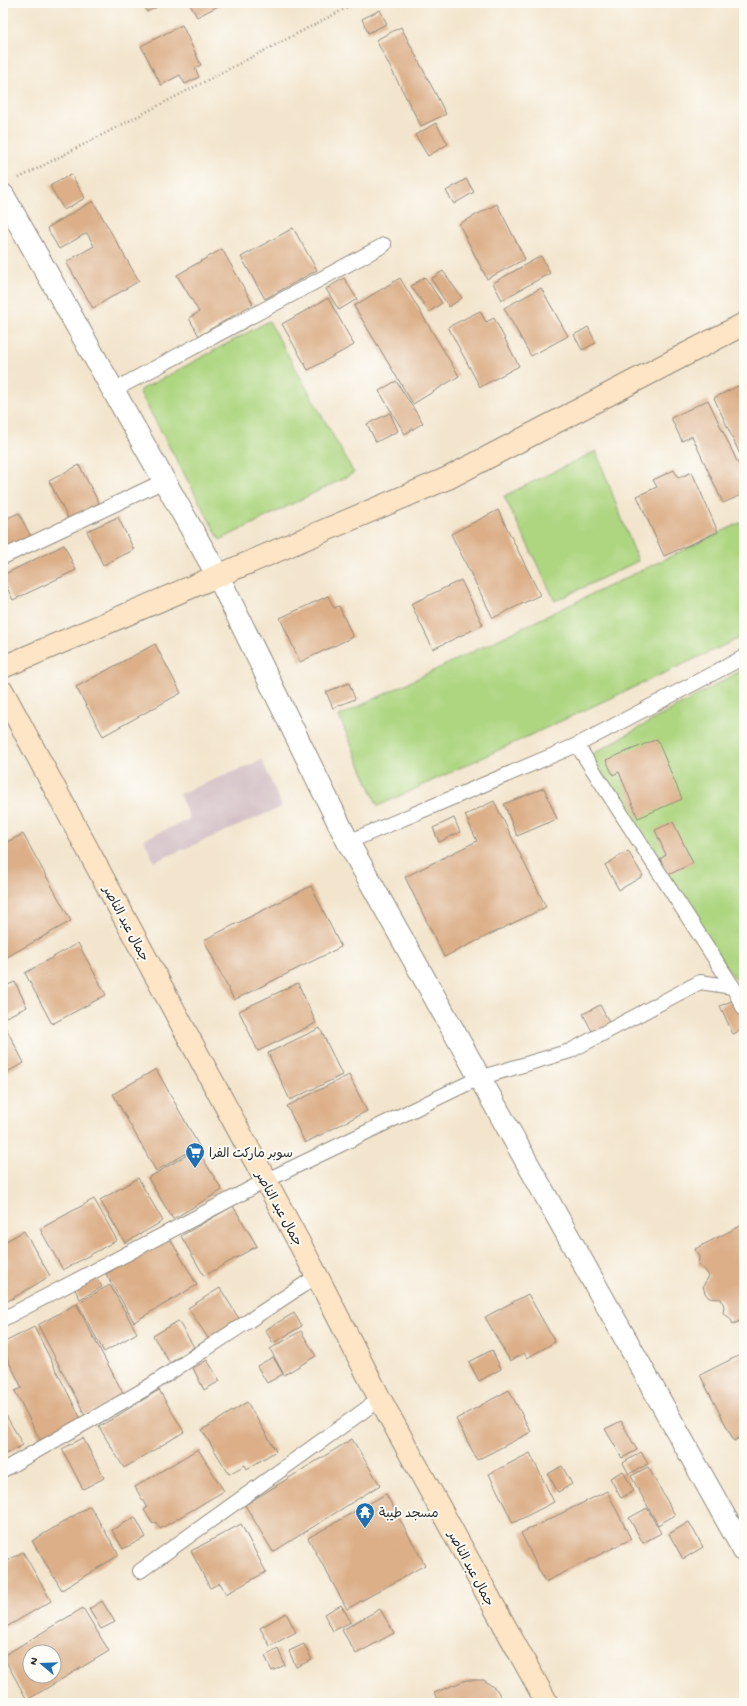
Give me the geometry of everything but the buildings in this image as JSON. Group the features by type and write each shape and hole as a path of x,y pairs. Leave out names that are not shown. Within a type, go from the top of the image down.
{"main road":[{"path":"3,667 448,478 744,324"},
{"name":"جمال عبد الناصر","path":"3,692 317,1276 380,1399 546,1703"}],"street":[{"path":"3,195 218,576 348,842 744,1551"}],"lane":[{"path":"114,390 384,245"},
{"path":"3,557 164,481"},
{"path":"348,842 577,745 744,657"},
{"path":"577,745 733,987 744,1009"},
{"path":"3,1319 265,1180 479,1078 570,1051 700,982 733,987"},
{"path":"3,1470 145,1389 317,1276"},
{"path":"140,1571 380,1399"}],"path":[{"path":"17,179 356,3"}],"shaded area":[{"path":"262,760 282,807 154,862 144,839 190,819 179,794"}],"green space":[{"path":"269,321 354,473 220,540 139,391"},
{"path":"596,451 638,561 555,601 504,496"},
{"path":"744,521 744,636 378,806 339,716"},
{"path":"744,669 744,991 695,923 589,756"}],"place":[{"name":"سوبر ماركت الفرا","path":"195,1169"},
{"name":"مسجد طيبة","path":"365,1529"}]}
